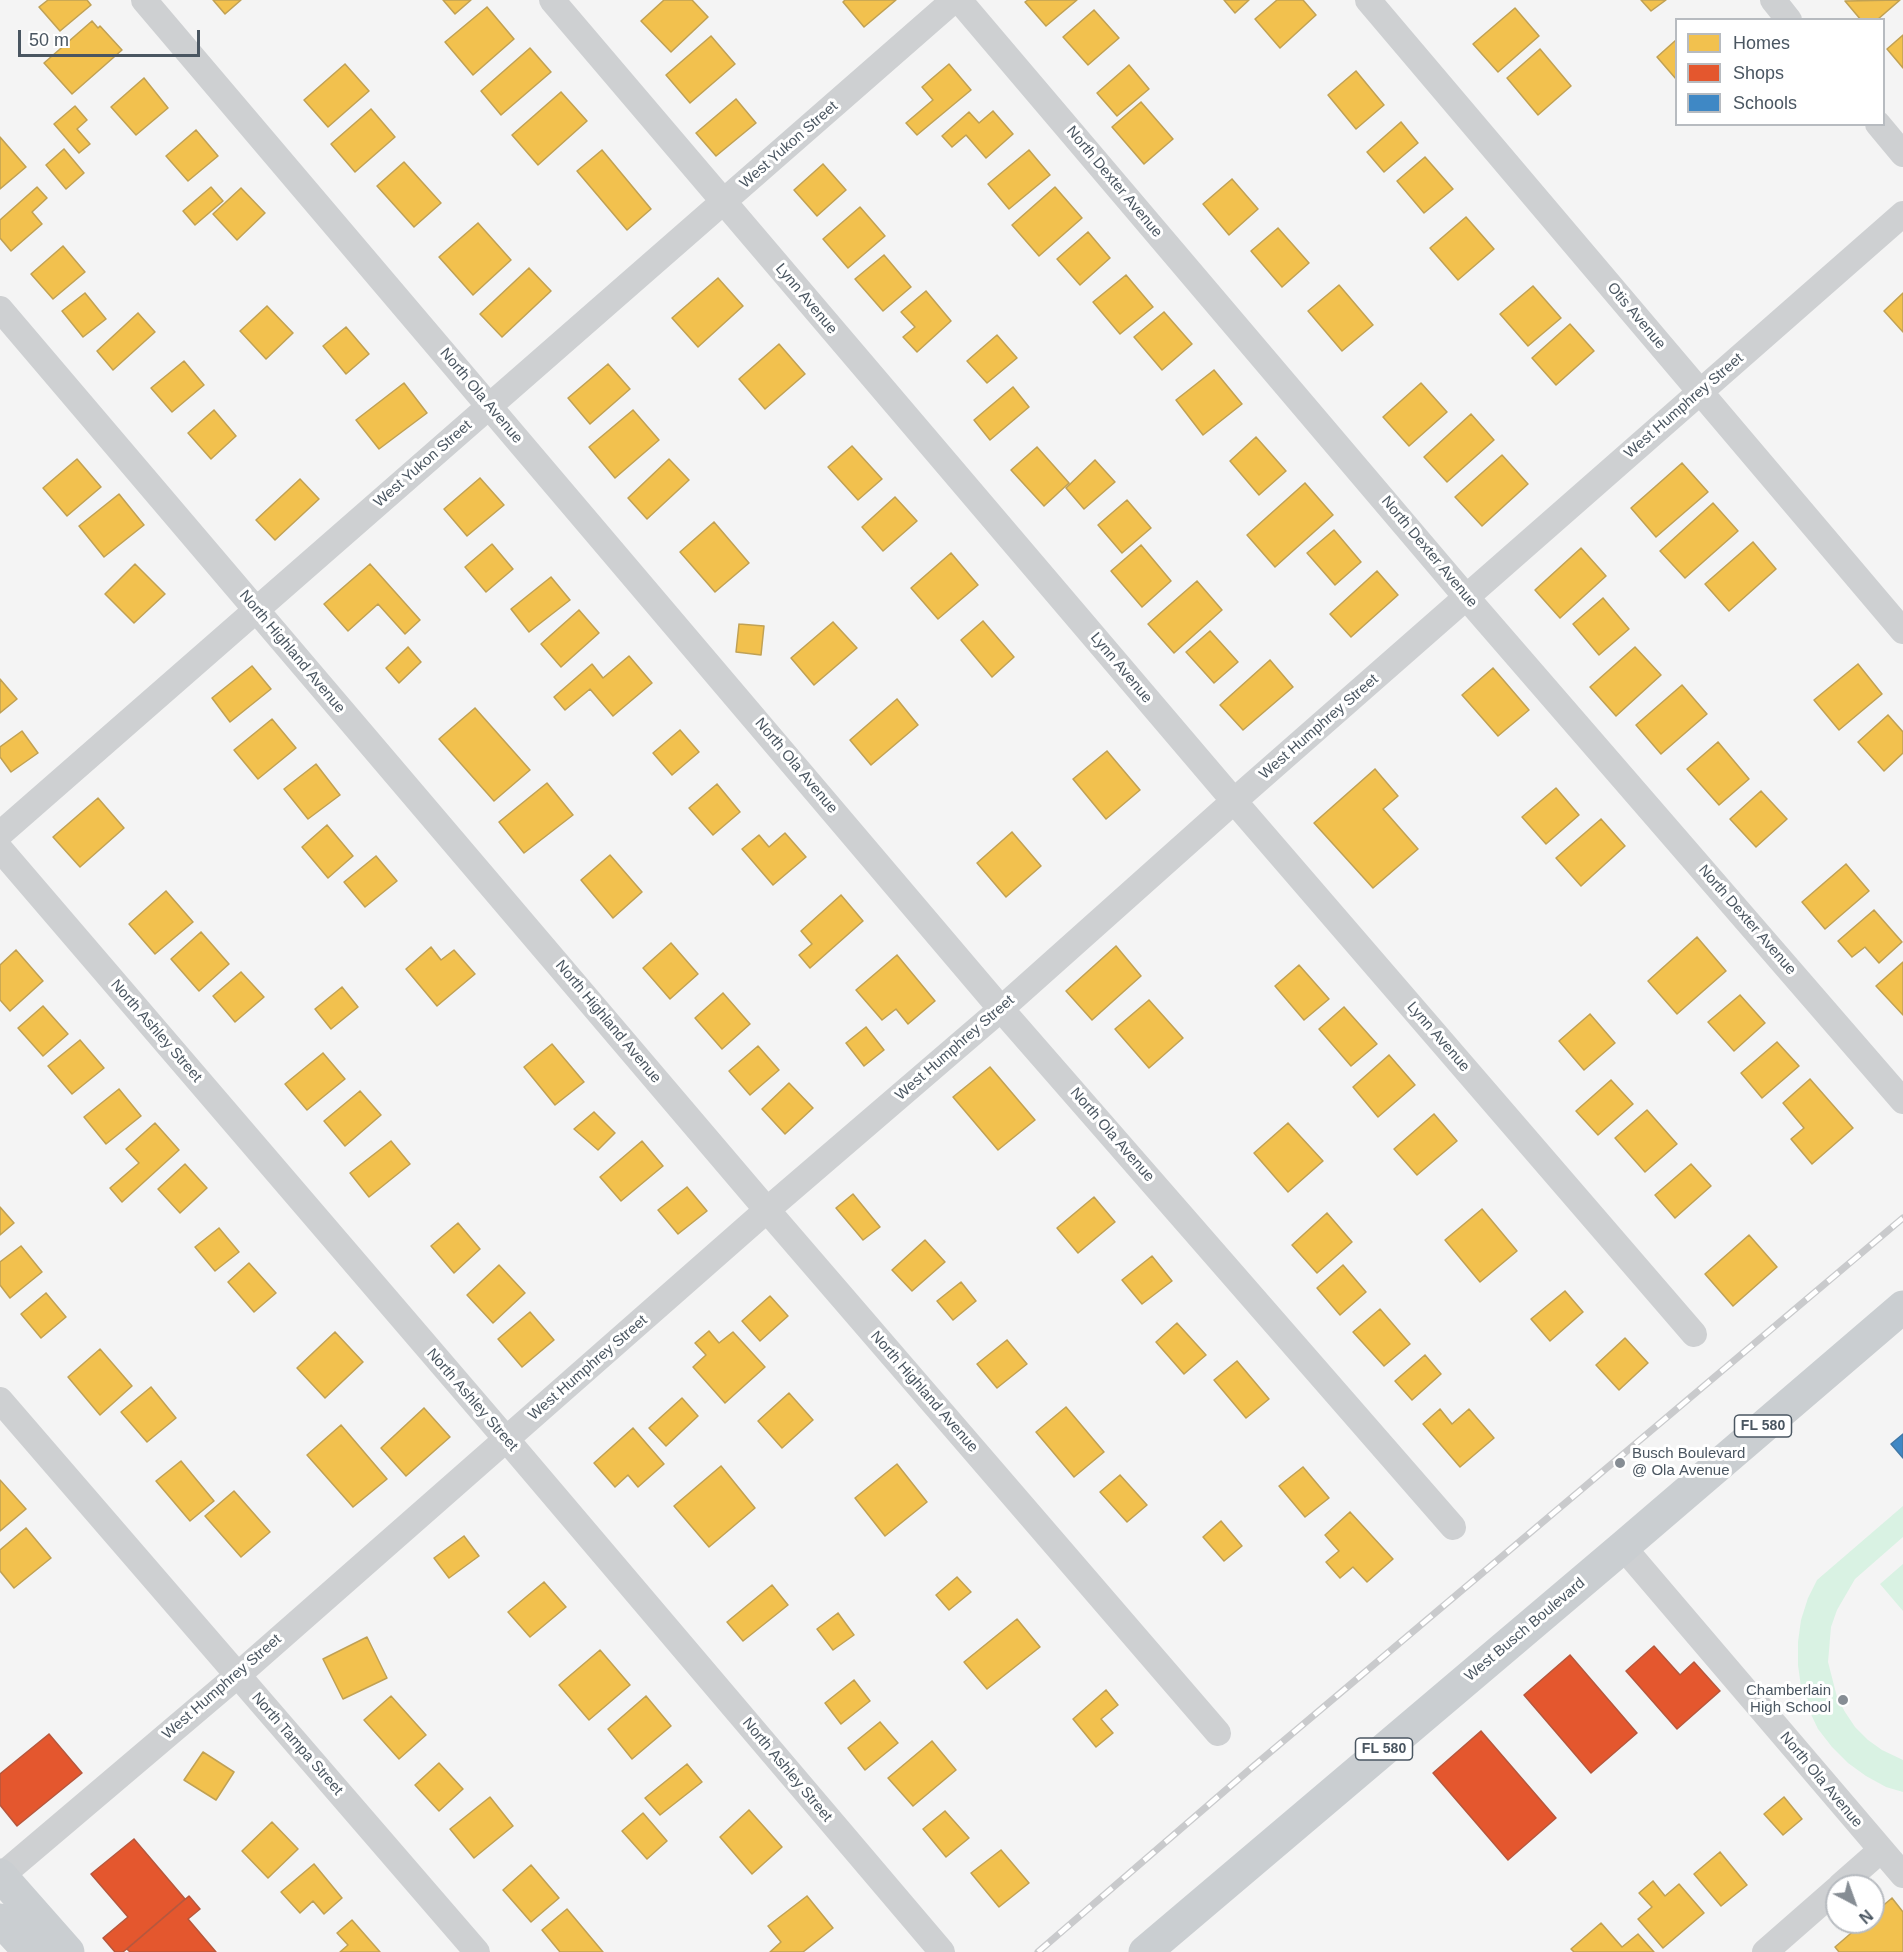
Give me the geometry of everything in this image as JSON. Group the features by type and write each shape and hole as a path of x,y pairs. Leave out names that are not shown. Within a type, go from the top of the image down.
{"main road":[{"name":"West Busch Boulevard","path":"1145,1952 1903,1306"},
{"path":"0,1876 68,1952"},
{"path":"0,1920 30,1952"}],"street":[{"name":"North Ola Avenue","path":"144,0 1001,1008 1453,1527"},
{"name":"Lynn Avenue","path":"552,0 1234,801 1694,1334"},
{"name":"West Yukon Street","path":"0,834 954,0"},
{"name":"North Dexter Avenue","path":"959,0 1467,598 1903,1101"},
{"name":"Otis Avenue","path":"1368,0 1903,631"},
{"path":"1773,0 1787,18"},
{"path":"1880,126 1903,154"},
{"name":"West Humphrey Street","path":"0,1876 238,1675 767,1210 1001,1008 1903,214"},
{"name":"North Highland Avenue","path":"0,309 767,1210 1218,1733"},
{"name":"North Ashley Street","path":"0,849 942,1952"},
{"name":"North Tampa Street","path":"0,1400 477,1952"},
{"name":"North Ola Avenue","path":"1623,1546 1903,1875"},
{"path":"1854,1874 1881,1850"},
{"path":"1765,1952 1825,1899"}],"green space":[{"path":"1903,1506 1903,1537 1855,1579 1837,1610 1831,1627 1828,1662 1837,1697 1855,1727 1882,1750 1903,1760 1903,1792 1886,1787 1848,1763 1818,1729 1801,1687 1798,1642 1801,1620 1817,1580"},
{"path":"1903,1564 1903,1611 1880,1584"}],"building: Homes":[{"path":"48,0 87,0 91,5 60,31 39,7"},
{"path":"213,0 241,0 225,14"},
{"path":"443,0 471,0 455,14"},
{"path":"664,0 692,0 708,17 671,52 641,21"},
{"path":"845,0 896,0 864,27 843,2"},
{"path":"1028,0 1077,0 1046,26 1025,2"},
{"path":"1224,0 1249,0 1235,13"},
{"path":"1277,0 1303,0 1316,15 1280,48 1255,19"},
{"path":"1641,0 1666,0 1651,11"},
{"path":"1900,0 1879,18 1859,18 1845,1"},
{"path":"487,7 514,39 473,75 445,42"},
{"path":"1515,8 1539,36 1498,72 1473,44"},
{"path":"1094,10 1119,38 1088,65 1063,37"},
{"path":"92,21 98,28 100,26 122,50 72,94 44,63"},
{"path":"1903,35 1903,68 1887,49"},
{"path":"711,36 735,64 690,103 666,75"},
{"path":"1675,41 1675,78 1657,57"},
{"path":"530,48 551,72 501,115 481,91"},
{"path":"1540,49 1571,86 1538,115 1507,78"},
{"path":"345,64 369,91 328,127 304,100"},
{"path":"949,64 971,90 917,135 906,123 933,100 922,87"},
{"path":"1129,65 1149,89 1117,116 1097,93"},
{"path":"1356,71 1384,105 1356,129 1328,95"},
{"path":"144,78 168,108 136,135 111,107"},
{"path":"561,92 587,121 538,165 512,135"},
{"path":"736,99 756,123 716,156 696,133"},
{"path":"1141,102 1173,139 1144,164 1112,127"},
{"path":"75,106 87,120 77,129 90,144 79,153 54,124"},
{"path":"371,109 395,137 355,172 331,144"},
{"path":"993,111 1013,134 986,158 966,135 952,147 942,136 969,112 979,123"},
{"path":"1401,122 1418,143 1384,172 1367,152"},
{"path":"196,130 218,156 188,181 166,156"},
{"path":"0,137 26,167 0,189"},
{"path":"64,149 84,173 66,189 46,165"},
{"path":"602,150 651,209 627,230 577,171"},
{"path":"1029,150 1050,175 1009,209 988,184"},
{"path":"1425,157 1453,189 1424,213 1397,181"},
{"path":"404,162 441,203 414,227 377,186"},
{"path":"823,164 846,190 817,216 794,190"},
{"path":"1232,179 1258,209 1229,235 1203,204"},
{"path":"37,187 47,198 32,212 42,224 11,251 0,238 0,220"},
{"path":"211,187 223,201 195,225 183,211"},
{"path":"1055,187 1082,218 1039,256 1012,225"},
{"path":"241,188 265,213 237,240 213,214"},
{"path":"860,207 885,236 848,268 823,239"},
{"path":"1466,217 1494,249 1458,280 1430,248"},
{"path":"478,223 511,260 473,295 439,257"},
{"path":"1278,228 1309,263 1282,287 1251,251"},
{"path":"1088,232 1110,258 1080,285 1057,259"},
{"path":"63,246 85,272 53,299 31,274"},
{"path":"884,255 911,287 883,311 855,279"},
{"path":"529,268 551,291 502,337 480,314"},
{"path":"1126,275 1153,307 1120,334 1093,302"},
{"path":"718,278 743,306 698,347 672,318"},
{"path":"1339,285 1373,325 1342,351 1308,311"},
{"path":"1533,286 1561,318 1528,346 1500,314"},
{"path":"926,291 951,321 917,352 903,337 915,327 901,312"},
{"path":"85,293 106,319 83,337 62,311"},
{"path":"1903,293 1903,332 1884,311"},
{"path":"267,306 293,333 266,359 240,331"},
{"path":"1164,312 1192,344 1162,370 1134,337"},
{"path":"138,313 155,332 113,370 97,351"},
{"path":"1570,324 1594,351 1556,385 1532,358"},
{"path":"346,327 369,354 346,374 323,346"},
{"path":"997,335 1017,358 987,383 967,361"},
{"path":"779,344 805,374 765,409 739,379"},
{"path":"184,361 204,385 172,412 151,388"},
{"path":"608,364 630,389 590,424 568,398"},
{"path":"1214,370 1242,404 1203,435 1176,400"},
{"path":"404,383 427,413 379,449 356,420"},
{"path":"1421,383 1447,412 1409,446 1383,417"},
{"path":"1013,387 1029,407 990,440 974,420"},
{"path":"214,410 236,436 211,459 188,433"},
{"path":"633,410 659,440 615,478 589,447"},
{"path":"1471,414 1494,440 1447,482 1424,457"},
{"path":"1256,437 1286,471 1259,495 1230,461"},
{"path":"852,446 882,479 858,500 828,467"},
{"path":"1037,447 1069,483 1044,506 1011,470"},
{"path":"1502,455 1528,484 1482,526 1455,497"},
{"path":"77,459 101,487 67,516 43,488"},
{"path":"669,459 689,480 647,519 628,498"},
{"path":"1095,460 1115,482 1084,509 1066,488"},
{"path":"1682,463 1708,492 1656,537 1631,508"},
{"path":"480,478 504,505 467,536 444,509"},
{"path":"300,479 319,499 275,540 256,520"},
{"path":"1305,483 1333,515 1275,567 1247,535"},
{"path":"119,494 144,525 104,557 79,526"},
{"path":"895,497 917,521 883,551 862,527"},
{"path":"1127,500 1151,528 1122,553 1098,525"},
{"path":"1713,503 1738,531 1685,578 1660,551"},
{"path":"714,522 749,563 715,592 680,552"},
{"path":"1334,530 1361,562 1335,585 1307,553"},
{"path":"1753,542 1776,569 1729,611 1705,584"},
{"path":"492,544 513,569 486,592 465,567"},
{"path":"1141,545 1171,581 1142,607 1111,571"},
{"path":"1581,548 1606,576 1560,618 1535,590"},
{"path":"951,553 978,585 938,619 911,588"},
{"path":"135,564 165,594 134,623 105,594"},
{"path":"370,564 420,620 405,634 378,604 348,631 324,604"},
{"path":"1377,571 1398,595 1351,637 1330,614"},
{"path":"551,577 570,600 529,632 511,609"},
{"path":"1197,581 1222,610 1174,653 1148,624"},
{"path":"1603,598 1629,629 1599,655 1573,624"},
{"path":"579,610 599,633 561,667 541,644"},
{"path":"983,621 1014,657 992,677 961,640"},
{"path":"833,622 857,648 814,685 791,658"},
{"path":"739,624 764,626 761,655 736,652"},
{"path":"1210,631 1238,662 1214,683 1186,652"},
{"path":"408,647 421,662 399,683 386,668"},
{"path":"1635,647 1661,675 1616,716 1590,687"},
{"path":"629,656 652,683 613,716 590,689 565,710 554,697 592,664 603,678"},
{"path":"1270,660 1293,687 1243,730 1220,705"},
{"path":"1858,664 1882,694 1839,730 1814,700"},
{"path":"252,666 271,689 230,722 212,698"},
{"path":"1493,668 1529,710 1498,736 1462,695"},
{"path":"0,679 17,699 0,713"},
{"path":"1682,685 1707,714 1661,754 1636,725"},
{"path":"897,699 918,725 871,765 850,740"},
{"path":"475,708 530,770 494,801 439,739"},
{"path":"1888,715 1903,732 1903,753 1884,771 1858,742"},
{"path":"272,719 296,748 258,779 234,750"},
{"path":"680,730 699,752 672,775 653,753"},
{"path":"22,731 38,753 11,772 0,757 0,747"},
{"path":"1718,742 1749,779 1719,805 1687,769"},
{"path":"1107,751 1140,790 1106,819 1073,779"},
{"path":"316,764 340,795 308,819 284,789"},
{"path":"1375,769 1398,796 1383,809 1418,849 1373,888 1314,823"},
{"path":"547,783 573,815 524,853 499,822"},
{"path":"717,784 740,812 713,835 689,808"},
{"path":"1556,788 1579,815 1546,844 1522,817"},
{"path":"1761,791 1787,819 1756,847 1730,819"},
{"path":"98,798 124,828 80,867 53,837"},
{"path":"1601,819 1625,846 1581,886 1556,858"},
{"path":"327,825 353,856 328,878 302,847"},
{"path":"1012,832 1041,866 1006,897 977,863"},
{"path":"785,833 806,857 773,885 742,849 759,835 769,847"},
{"path":"610,855 642,892 613,918 581,880"},
{"path":"376,856 397,881 365,907 344,882"},
{"path":"1846,864 1869,891 1825,929 1802,902"},
{"path":"166,891 193,922 155,954 129,924"},
{"path":"841,895 863,921 810,968 799,955 812,944 801,931"},
{"path":"1874,910 1902,942 1879,963 1865,947 1852,957 1838,941"},
{"path":"201,932 229,964 199,991 171,959"},
{"path":"1697,937 1726,971 1677,1014 1648,981"},
{"path":"671,943 698,974 670,999 643,968"},
{"path":"1116,946 1141,976 1092,1020 1066,991"},
{"path":"431,947 441,960 454,950 475,974 437,1006 406,969"},
{"path":"16,950 43,981 10,1011 0,1000 0,965"},
{"path":"897,955 935,1001 908,1024 896,1009 882,1020 856,990"},
{"path":"1903,962 1903,1015 1876,986"},
{"path":"1299,965 1329,999 1304,1020 1275,986"},
{"path":"241,972 264,997 235,1022 213,996"},
{"path":"342,987 358,1007 331,1029 315,1009"},
{"path":"723,993 750,1024 722,1049 695,1018"},
{"path":"1740,995 1765,1023 1734,1051 1708,1022"},
{"path":"1149,1000 1183,1038 1149,1068 1115,1029"},
{"path":"43,1006 68,1034 43,1056 18,1028"},
{"path":"1344,1007 1377,1044 1351,1066 1319,1029"},
{"path":"1590,1014 1615,1043 1584,1070 1559,1041"},
{"path":"866,1027 884,1050 864,1066 846,1043"},
{"path":"80,1040 104,1068 72,1094 48,1066"},
{"path":"1777,1042 1799,1066 1762,1098 1741,1073"},
{"path":"552,1044 584,1082 555,1105 524,1067"},
{"path":"758,1046 779,1070 750,1095 729,1071"},
{"path":"323,1053 345,1079 307,1110 285,1084"},
{"path":"1389,1055 1415,1085 1378,1117 1353,1087"},
{"path":"990,1067 1035,1120 998,1150 953,1097"},
{"path":"1810,1079 1853,1128 1812,1164 1791,1139 1804,1128 1783,1103"},
{"path":"1611,1080 1633,1104 1598,1135 1576,1111"},
{"path":"789,1083 813,1108 785,1134 762,1109"},
{"path":"119,1089 141,1116 106,1144 84,1117"},
{"path":"360,1091 381,1115 345,1146 324,1121"},
{"path":"1647,1110 1677,1144 1645,1172 1615,1138"},
{"path":"594,1112 615,1133 598,1150 574,1129"},
{"path":"1434,1114 1457,1141 1417,1175 1394,1149"},
{"path":"155,1123 179,1150 122,1202 110,1188 139,1163 126,1149"},
{"path":"1288,1123 1323,1161 1288,1192 1254,1153"},
{"path":"391,1141 410,1164 369,1197 350,1173"},
{"path":"642,1141 663,1166 621,1201 600,1177"},
{"path":"185,1164 207,1188 180,1213 158,1189"},
{"path":"1691,1164 1711,1186 1675,1218 1655,1195"},
{"path":"687,1187 707,1211 678,1234 658,1210"},
{"path":"853,1194 880,1227 863,1240 836,1208"},
{"path":"1094,1197 1115,1222 1078,1253 1057,1228"},
{"path":"0,1207 14,1223 0,1235"},
{"path":"1482,1209 1517,1251 1480,1282 1445,1240"},
{"path":"1327,1213 1352,1242 1317,1273 1292,1245"},
{"path":"458,1223 480,1249 454,1273 431,1246"},
{"path":"219,1228 239,1252 215,1271 195,1247"},
{"path":"1749,1235 1777,1267 1733,1306 1705,1274"},
{"path":"925,1240 945,1262 912,1291 892,1270"},
{"path":"21,1246 42,1272 10,1298 0,1285 0,1262"},
{"path":"1152,1256 1172,1281 1142,1304 1122,1280"},
{"path":"249,1263 276,1293 254,1312 228,1282"},
{"path":"499,1265 525,1293 493,1323 467,1295"},
{"path":"1343,1265 1366,1292 1340,1315 1317,1288"},
{"path":"961,1282 976,1301 953,1320 937,1301"},
{"path":"1565,1291 1583,1312 1550,1341 1531,1319"},
{"path":"46,1293 66,1317 41,1338 21,1314"},
{"path":"770,1296 788,1316 760,1341 742,1321"},
{"path":"1380,1309 1410,1344 1384,1366 1353,1332"},
{"path":"530,1312 554,1340 522,1367 498,1339"},
{"path":"1177,1323 1206,1355 1184,1374 1156,1342"},
{"path":"709,1331 719,1343 733,1332 765,1367 725,1403 693,1367 706,1355 695,1343"},
{"path":"335,1332 363,1362 325,1398 297,1368"},
{"path":"1625,1338 1648,1363 1619,1390 1596,1365"},
{"path":"1007,1340 1027,1364 997,1388 977,1364"},
{"path":"100,1349 132,1386 100,1415 68,1377"},
{"path":"1425,1355 1441,1374 1412,1400 1395,1381"},
{"path":"1237,1361 1269,1399 1246,1418 1214,1380"},
{"path":"151,1387 176,1418 147,1442 121,1412"},
{"path":"789,1393 813,1420 782,1448 758,1421"},
{"path":"682,1398 698,1416 666,1446 649,1428"},
{"path":"1066,1407 1104,1452 1074,1477 1036,1432"},
{"path":"424,1408 450,1437 406,1476 381,1448"},
{"path":"1440,1409 1452,1424 1469,1409 1494,1438 1460,1467 1423,1424"},
{"path":"341,1425 387,1479 353,1507 307,1455"},
{"path":"633,1428 664,1464 638,1487 628,1475 615,1487 594,1463"},
{"path":"181,1461 214,1501 190,1521 156,1481"},
{"path":"897,1464 927,1502 885,1536 855,1498"},
{"path":"721,1466 755,1508 709,1547 674,1506"},
{"path":"1303,1467 1329,1498 1305,1517 1279,1486"},
{"path":"1120,1475 1147,1505 1127,1522 1100,1492"},
{"path":"0,1480 26,1509 0,1531"},
{"path":"234,1491 270,1532 241,1557 205,1516"},
{"path":"1350,1512 1393,1559 1367,1582 1353,1567 1340,1578 1326,1562 1339,1551 1325,1535"},
{"path":"1221,1521 1242,1546 1224,1561 1203,1537"},
{"path":"26,1528 51,1558 14,1588 0,1571 0,1550"},
{"path":"464,1536 479,1556 449,1578 434,1558"},
{"path":"957,1577 971,1592 949,1610 936,1595"},
{"path":"544,1582 566,1607 530,1637 508,1612"},
{"path":"772,1585 788,1605 743,1641 727,1622"},
{"path":"838,1613 854,1635 833,1650 817,1629"},
{"path":"1017,1619 1040,1647 987,1689 964,1662"},
{"path":"367,1637 387,1678 343,1699 323,1659"},
{"path":"600,1650 630,1685 589,1720 559,1685"},
{"path":"854,1680 870,1701 841,1724 825,1703"},
{"path":"1106,1690 1118,1705 1101,1719 1113,1733 1096,1747 1073,1719"},
{"path":"391,1696 426,1735 399,1759 364,1720"},
{"path":"646,1696 671,1726 632,1759 608,1729"},
{"path":"880,1722 898,1743 865,1770 848,1748"},
{"path":"932,1741 956,1770 913,1806 888,1778"},
{"path":"203,1752 234,1772 216,1800 184,1780"},
{"path":"439,1763 463,1789 439,1811 415,1785"},
{"path":"687,1764 702,1782 660,1815 645,1798"},
{"path":"490,1797 513,1826 474,1858 450,1829"},
{"path":"1784,1797 1802,1819 1783,1835 1764,1814"},
{"path":"749,1810 782,1847 752,1874 720,1837"},
{"path":"945,1811 969,1838 946,1857 923,1829"},
{"path":"643,1813 667,1841 647,1859 622,1831"},
{"path":"272,1822 298,1849 268,1878 242,1851"},
{"path":"1001,1850 1029,1883 999,1907 971,1873"},
{"path":"1720,1852 1747,1885 1721,1906 1694,1874"},
{"path":"314,1864 342,1898 324,1914 313,1901 300,1913 281,1892"},
{"path":"531,1865 559,1898 531,1922 503,1890"},
{"path":"1653,1881 1665,1896 1679,1884 1704,1913 1663,1948 1638,1919 1652,1907 1639,1893"},
{"path":"807,1896 833,1928 803,1952 770,1952 781,1942 768,1926"},
{"path":"1892,1898 1903,1912 1903,1952 1839,1952 1835,1947 1850,1934 1885,1934 1885,1904"},
{"path":"567,1909 603,1952 560,1952 542,1930"},
{"path":"352,1920 380,1952 340,1952 348,1945 337,1933"},
{"path":"1601,1923 1622,1947 1638,1934 1654,1952 1574,1952 1571,1949"}],"building: Shops":[{"path":"1654,1646 1680,1675 1694,1662 1720,1691 1677,1729 1626,1671"},
{"path":"1570,1655 1637,1733 1591,1773 1524,1695"},
{"path":"1481,1731 1556,1818 1508,1860 1433,1773"},
{"path":"49,1734 82,1773 17,1826 0,1805 0,1774"},
{"path":"134,1839 185,1899 123,1952 115,1952 103,1938 128,1917 91,1874"},
{"path":"189,1896 200,1909 188,1919 216,1952 130,1952 127,1949"}],"building: Schools":[{"path":"1903,1434 1903,1458 1891,1444"}],"railway":[{"path":"1038,1952 1249,1770 1903,1218"}],"place":[{"name":"Busch Boulevard @ Ola Avenue","path":"1620,1463"},
{"name":"Chamberlain High School","path":"1843,1700"}]}
